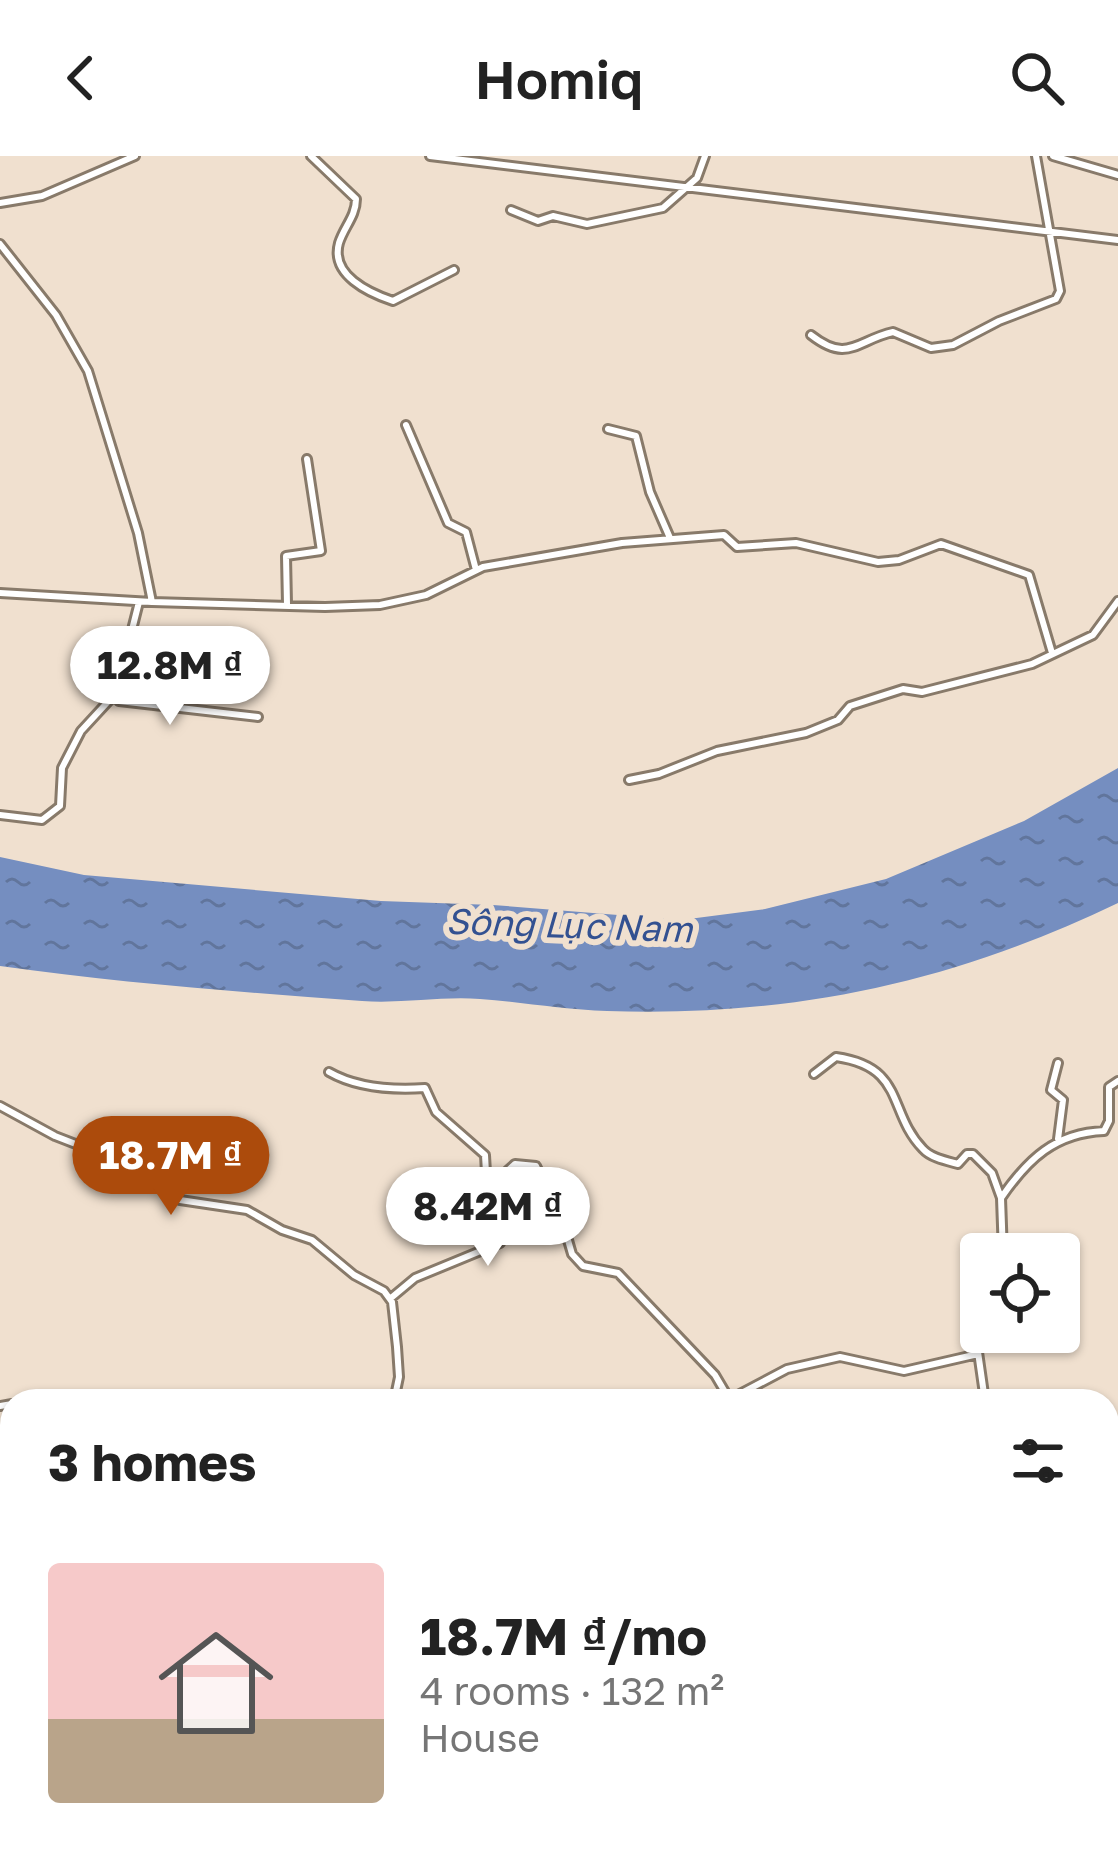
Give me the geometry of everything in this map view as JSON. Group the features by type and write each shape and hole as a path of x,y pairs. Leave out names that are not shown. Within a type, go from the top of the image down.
{"street":[{"path":"0,203 42,196 135,156"},
{"path":"311,156 356,199 340,239 338,258 368,292 393,301 454,270"},
{"path":"430,156 1118,240"},
{"path":"511,210 538,221 553,216 587,224 665,208 688,189 705,156"},
{"path":"811,335 824,345 848,350 893,332 931,348 962,343 999,321 1059,296 1036,156"},
{"path":"1053,156 1118,175"},
{"path":"0,244 56,315 88,371 138,533 152,602"},
{"path":"406,425 448,523 466,532 476,570"},
{"path":"608,429 636,436 650,492 670,538"},
{"path":"287,604 286,556 321,551 307,459"},
{"path":"0,593 353,607 426,595 476,570 622,543 724,535 737,547 796,544 878,562 914,556 934,544 1029,575 1052,653"},
{"path":"629,780 659,774 716,751 806,733 838,720 850,706 903,689 922,692 1032,664 1093,635 1118,601"},
{"path":"0,815 35,821 56,813 62,768 70,751 81,731 116,693 139,602"},
{"path":"116,693 119,700 258,717"},
{"path":"814,1074 836,1058 870,1067 895,1094 926,1153 955,1163 973,1154 992,1173 1001,1198 1002,1233"},
{"path":"1058,1063 1051,1090 1063,1100 1058,1139"},
{"path":"329,1072 349,1082 401,1091 425,1088 431,1106 484,1155 491,1181 499,1181 514,1163 530,1163 541,1172 572,1255 583,1266 618,1273 724,1389"},
{"path":"1001,1198 1030,1162 1058,1139 1104,1131 1109,1121 1110,1084 1118,1081"},
{"path":"0,1106 55,1136 140,1169 180,1200 247,1210 312,1240 391,1298"},
{"path":"391,1298 415,1278 500,1243 516,1216 547,1194"},
{"path":"391,1298 396,1389"},
{"path":"749,1389 787,1369 828,1359 852,1357 904,1371 979,1354 983,1389"}],"water":[{"name":"Sông Lục Nam","path":"1118,768 1118,903 1056,931 932,974 806,1001 676,1011 591,1010 465,998 377,1002 181,987 0,966 0,857 84,875 381,901 681,920 765,909 886,879 1024,821"}]}
